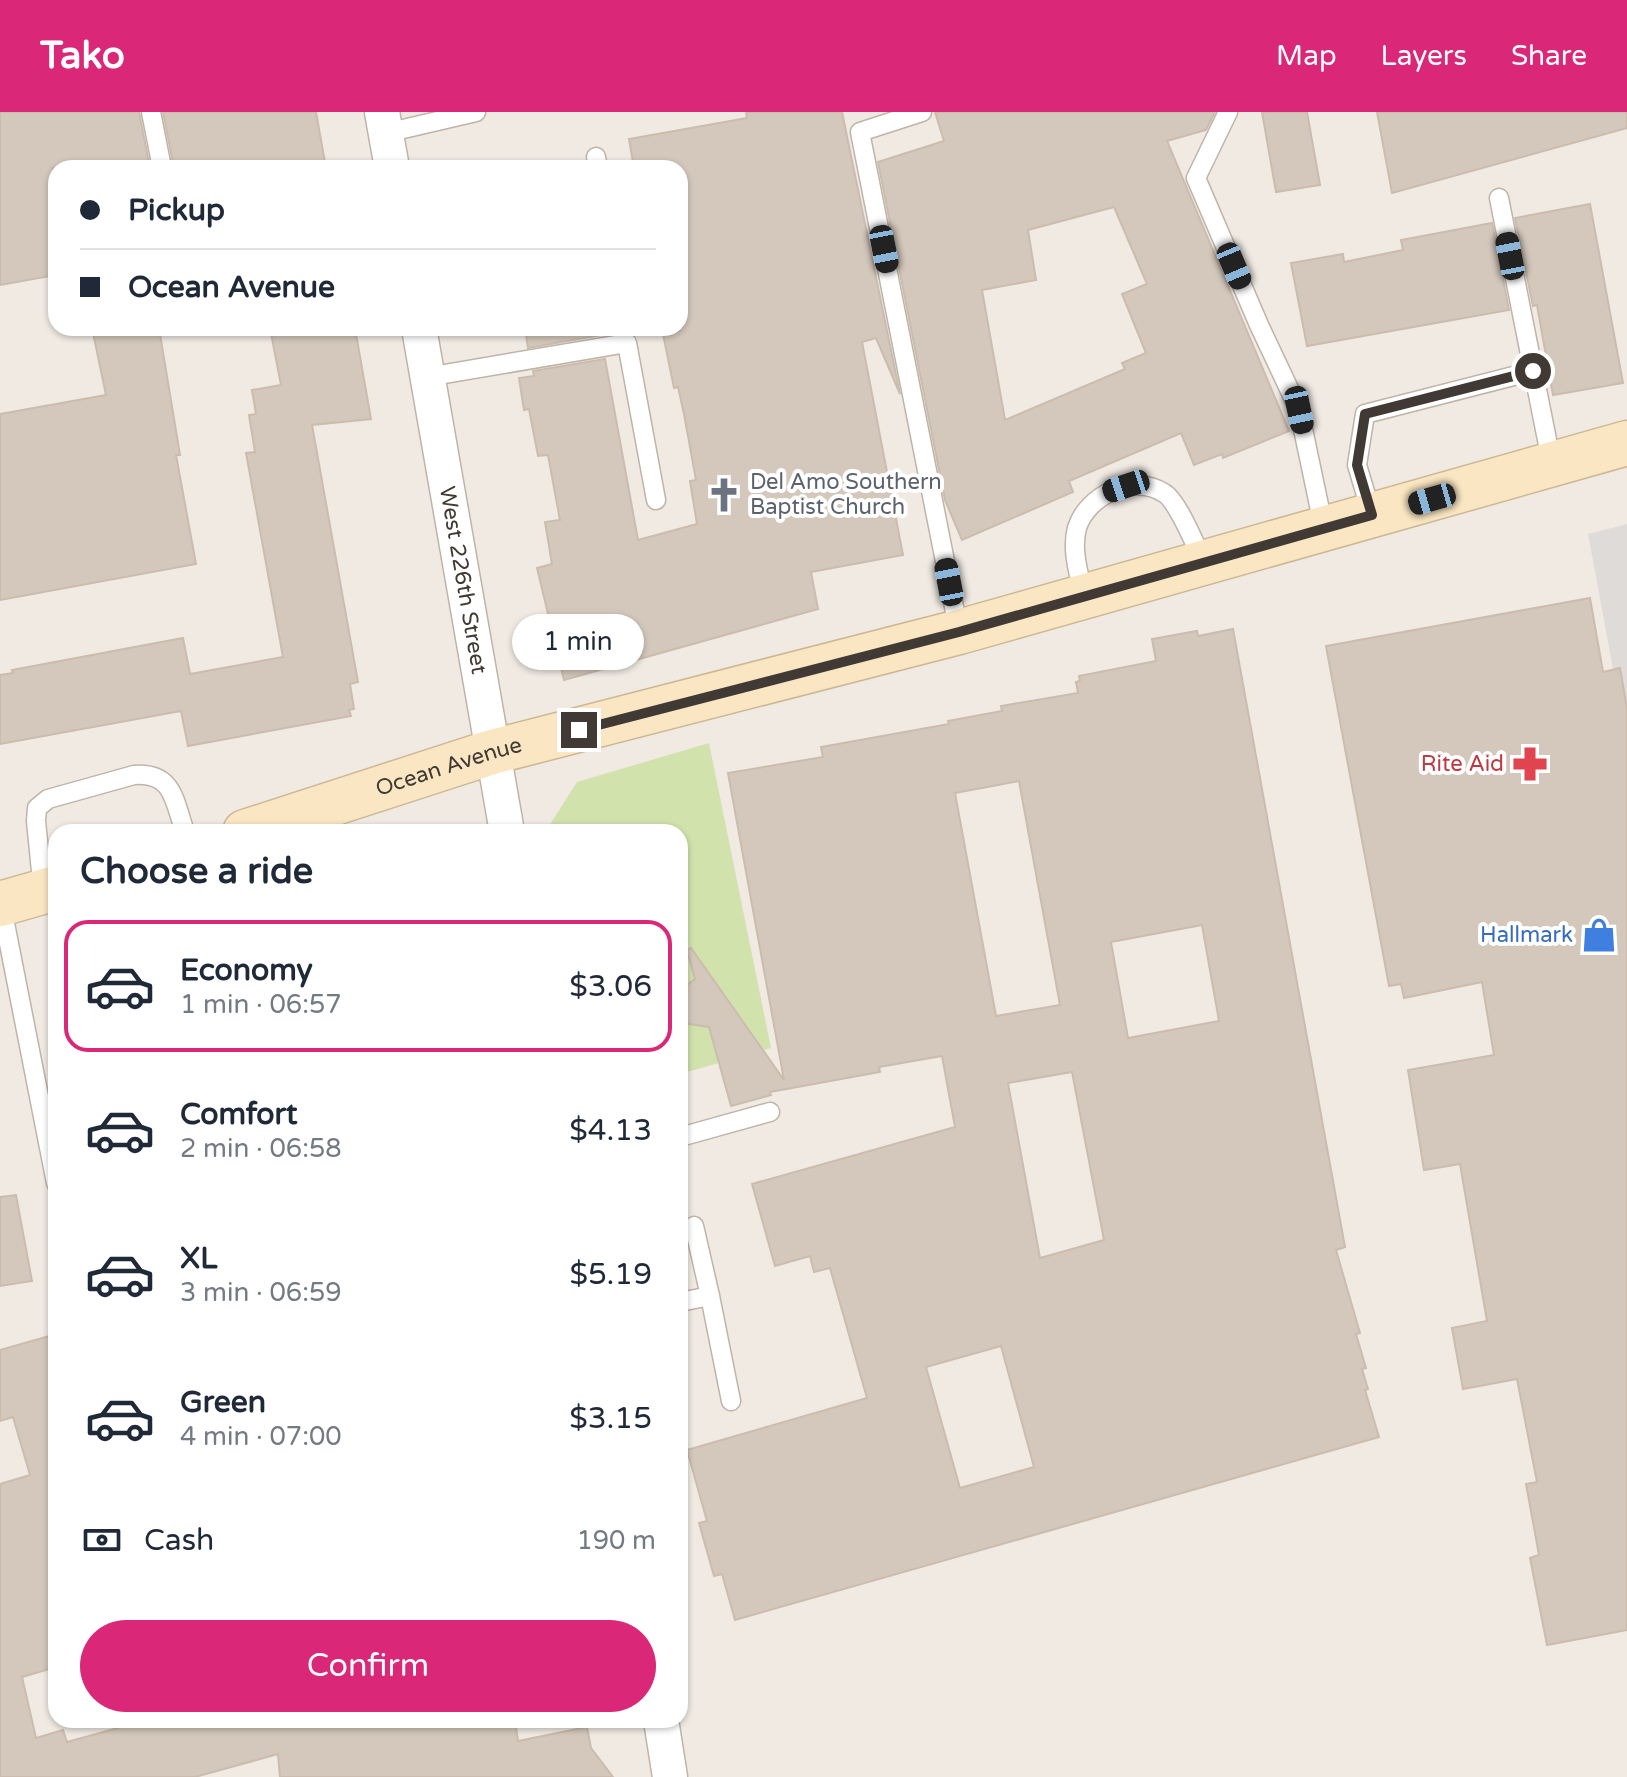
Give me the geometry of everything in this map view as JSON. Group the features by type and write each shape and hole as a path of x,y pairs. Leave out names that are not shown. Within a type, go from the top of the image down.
{"street":[{"path":"384,123 391,160"},
{"name":"West 226th Street","path":"420,336 506,824"},
{"name":"Ocean Avenue","path":"270,824 492,752 959,632 1627,443"},
{"path":"0,904 48,891"},
{"path":"662,1728 670,1777"}],"lane":[{"path":"151,112 160,160"},
{"path":"384,123 476,112"},
{"path":"922,112 860,132 959,632"},
{"path":"1228,112 1196,178 1299,410 1324,529"},
{"path":"1499,198 1552,465"},
{"path":"427,377 621,336"},
{"path":"626,336 656,500"},
{"path":"1372,515 1357,465 1365,414 1533,371"},
{"path":"1084,597 1077,568 1077,528 1096,500 1126,486 1145,487 1167,494 1204,563"},
{"path":"48,880 36,821 37,808 48,799 147,774 168,786 182,824"},
{"path":"0,904 48,1143"},
{"path":"688,1135 770,1112"},
{"path":"694,1226 731,1401"},
{"path":"688,1300 710,1296"}],"green space":[{"path":"709,743 771,1048 688,1072 688,824 550,824 577,782"}],"shaded area":[{"path":"1627,524 1627,744 1588,534"}],"building":[{"path":"0,112 139,112 148,160 48,160 48,276 0,285"},
{"path":"163,112 316,112 325,160 172,160"},
{"path":"746,112 842,112 900,394 876,338 862,342 903,555 811,572 818,609 564,680 537,568 552,564 545,522 560,520 548,455 538,456 529,409 524,410 519,378 534,376 533,371 605,359 638,540 697,524 690,481 696,480 678,387 674,388 663,336 688,336 688,160 633,160 629,139 747,118"},
{"path":"935,112 1215,112 1206,130 1167,141 1289,431 1223,458 1222,454 1194,465 1181,433 1069,481 1073,492 962,540 945,500 878,162 944,141","holes":["1114,207 1147,284 1122,294 1146,353 1122,363 1125,369 1005,420 982,290 1036,280 1028,230"]},
{"path":"1262,112 1307,112 1320,185 1276,192"},
{"path":"1377,112 1627,112 1627,128 1392,193"},
{"path":"1590,204 1623,383 1553,395 1537,305 1533,306 1515,218"},
{"path":"1492,223 1509,310 1307,346 1291,263 1343,254 1344,262 1403,250 1401,240"},
{"path":"94,336 160,336 180,455 176,455 196,564 0,600 0,414 106,395"},
{"path":"272,336 356,336 371,419 312,425 358,682 350,684 354,709 349,710 351,716 188,746 181,711 0,744 0,675 13,673 12,670 183,638 190,674 283,657 246,453 255,452 249,415 256,414 252,390 281,385"},
{"path":"526,336 595,336 528,348"},
{"path":"1590,598 1603,672 1620,668 1627,708 1627,1630 1547,1645 1530,1558 1539,1555 1526,1484 1537,1482 1517,1379 1463,1389 1452,1328 1487,1321 1460,1164 1424,1170 1408,1070 1494,1055 1482,982 1404,998 1401,984 1389,986 1326,646"},
{"path":"1233,629 1345,1247 1336,1250 1360,1333 1356,1334 1366,1368 1362,1369 1368,1389 1365,1390 1379,1437 735,1620 722,1574 714,1576 699,1523 707,1521 688,1450 867,1398 830,1268 814,1272 810,1256 775,1266 752,1184 955,1127 942,1056 879,1067 880,1072 770,1092 771,1095 731,1106 709,1027 688,1023 688,984 695,979 688,954 691,948 784,1080 728,773 823,757 821,747 949,724 948,721 1002,711 1001,706 1078,693 1076,682 1080,681 1079,676 1156,661 1152,639 1197,631 1198,636","holes":["1019,781 1060,1005 996,1016 955,793","1202,925 1219,1021 1128,1038 1111,942","1072,1072 1104,1240 1040,1258 1008,1083","1001,1346 1034,1467 960,1488 926,1367"]},
{"path":"16,1195 32,1281 0,1286 0,1197"},
{"path":"48,1336 48,1669 22,1677 36,1738 63,1730 67,1742 118,1728 516,1728 518,1741 587,1728 591,1748 613,1777 280,1777 278,1754 195,1777 0,1777 0,1484 30,1475 13,1417 0,1421 0,1350"}],"place":[{"name":"Del Amo Southern Baptist Church","path":"724,495"},
{"name":"Rite Aid","path":"1530,764"},
{"name":"Hallmark","path":"1599,935"}],"route":[{"path":"579,730 959,632 1372,515 1357,465 1365,414 1533,371"}]}
